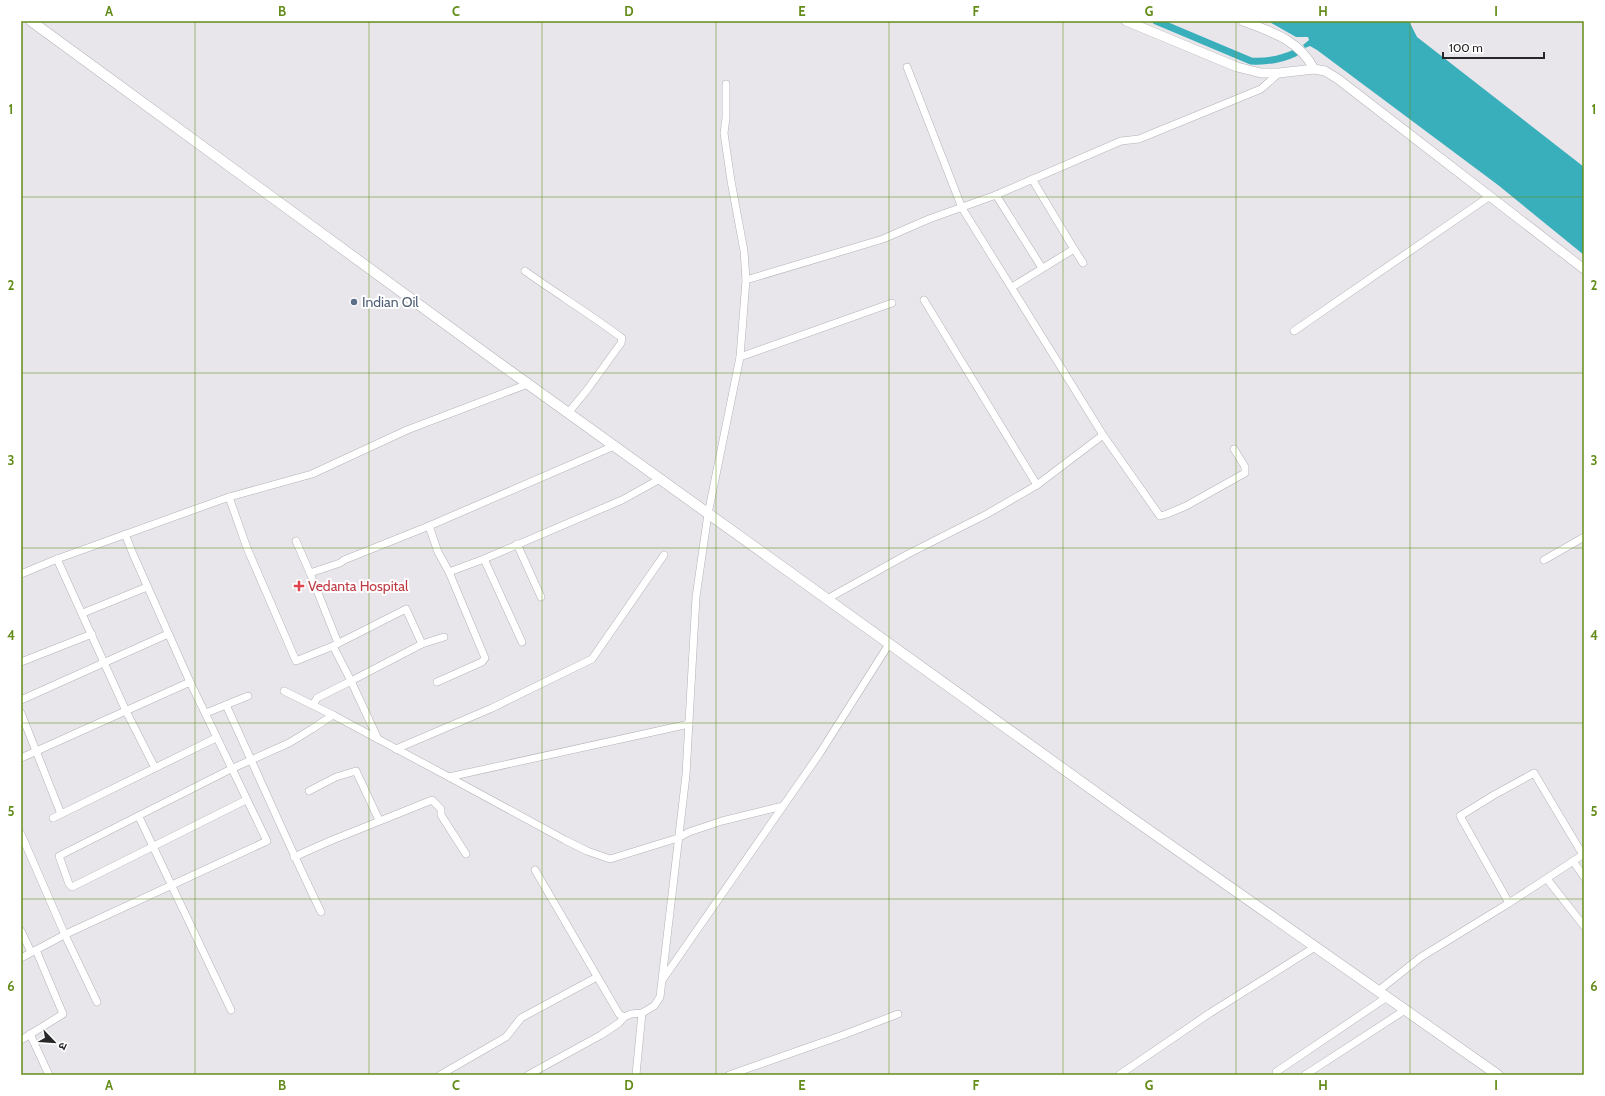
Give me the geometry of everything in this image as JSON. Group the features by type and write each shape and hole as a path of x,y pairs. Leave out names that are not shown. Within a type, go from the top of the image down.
{"main road":[{"path":"31,21 568,413 1132,819 1498,1075"}],"street":[{"path":"1126,21 1237,67 1261,73 1279,73 1314,69 1325,71 1338,78 1584,269"},
{"path":"1243,21 1278,34 1295,45 1308,58 1314,69"},
{"path":"907,67 962,208 1103,435 1160,516 1186,506 1245,473 1245,467 1234,449"},
{"path":"746,280 883,239 929,219 996,195 1121,141 1139,139 1261,89 1279,73"},
{"path":"528,1075 601,1035 619,1023 624,1017 631,1014 642,1013 654,1006 660,997 686,775 696,597 708,514 740,357 746,280 744,251 724,133 726,118 726,84"},
{"path":"1032,179 1083,263"},
{"path":"996,195 1042,268"},
{"path":"1294,331 1490,196"},
{"path":"1012,287 1074,249"},
{"path":"525,271 577,307 587,312 622,338 621,343 588,390 568,413"},
{"path":"924,300 1037,485"},
{"path":"740,357 892,303"},
{"path":"21,574 57,559 229,497 312,474 407,430 528,384"},
{"path":"827,599 908,554 987,514 1037,485 1103,435"},
{"path":"310,574 429,526 614,446"},
{"path":"449,572 484,559 622,500 660,479"},
{"path":"229,497 247,548 296,662 406,609 422,644"},
{"path":"429,526 438,552 449,572 485,658 482,662 437,682"},
{"path":"21,958 66,934 267,841 190,682 125,534"},
{"path":"1544,560 1584,537"},
{"path":"296,541 310,574 335,644 378,739"},
{"path":"517,544 541,597"},
{"path":"396,749 492,708 592,659 664,555"},
{"path":"57,559 83,613 126,711 155,768"},
{"path":"484,559 522,642"},
{"path":"83,613 147,587"},
{"path":"21,662 92,634"},
{"path":"21,700 168,634"},
{"path":"313,706 317,698 422,644 444,637"},
{"path":"662,981 820,753 889,644"},
{"path":"21,758 190,682"},
{"path":"284,691 333,715 565,840 587,851 610,859 678,838 689,832 722,821 783,806"},
{"path":"206,713 248,696"},
{"path":"226,705 294,857 321,912"},
{"path":"21,713 61,814"},
{"path":"246,800 72,887 69,884 60,856 231,769 252,761 289,743 333,715"},
{"path":"449,777 689,724"},
{"path":"53,818 216,738"},
{"path":"309,791 336,777 356,771 379,820"},
{"path":"1276,1075 1276,1072 1383,994 1421,958 1509,903 1547,879 1584,855 1534,773 1460,816 1509,903"},
{"path":"294,857 379,820 432,800 441,809 441,815 466,854"},
{"path":"138,817 230,1010"},
{"path":"21,834 97,1002"},
{"path":"1573,862 1584,877"},
{"path":"535,870 619,1014 624,1017"},
{"path":"1547,879 1584,926"},
{"path":"21,931 33,951 63,1014 21,1040"},
{"path":"1119,1075 1210,1013 1315,947"},
{"path":"440,1075 506,1037 521,1018 597,977"},
{"path":"1305,1075 1405,1010"},
{"path":"636,1075 642,1013"},
{"path":"729,1075 843,1036 898,1014"},
{"path":"30,1034 50,1075"}],"water":[{"path":"1268,21 1409,21 1417,37 1584,167 1584,255 1498,185 1317,50 1310,46 1305,48 1303,45 1309,40 1308,37 1296,37"}],"waterway":[{"path":"1156,21 1251,61 1273,60 1295,53"}],"place":[{"name":"Indian Oil","path":"354,302"},
{"name":"Vedanta Hospital","path":"299,586"}]}
